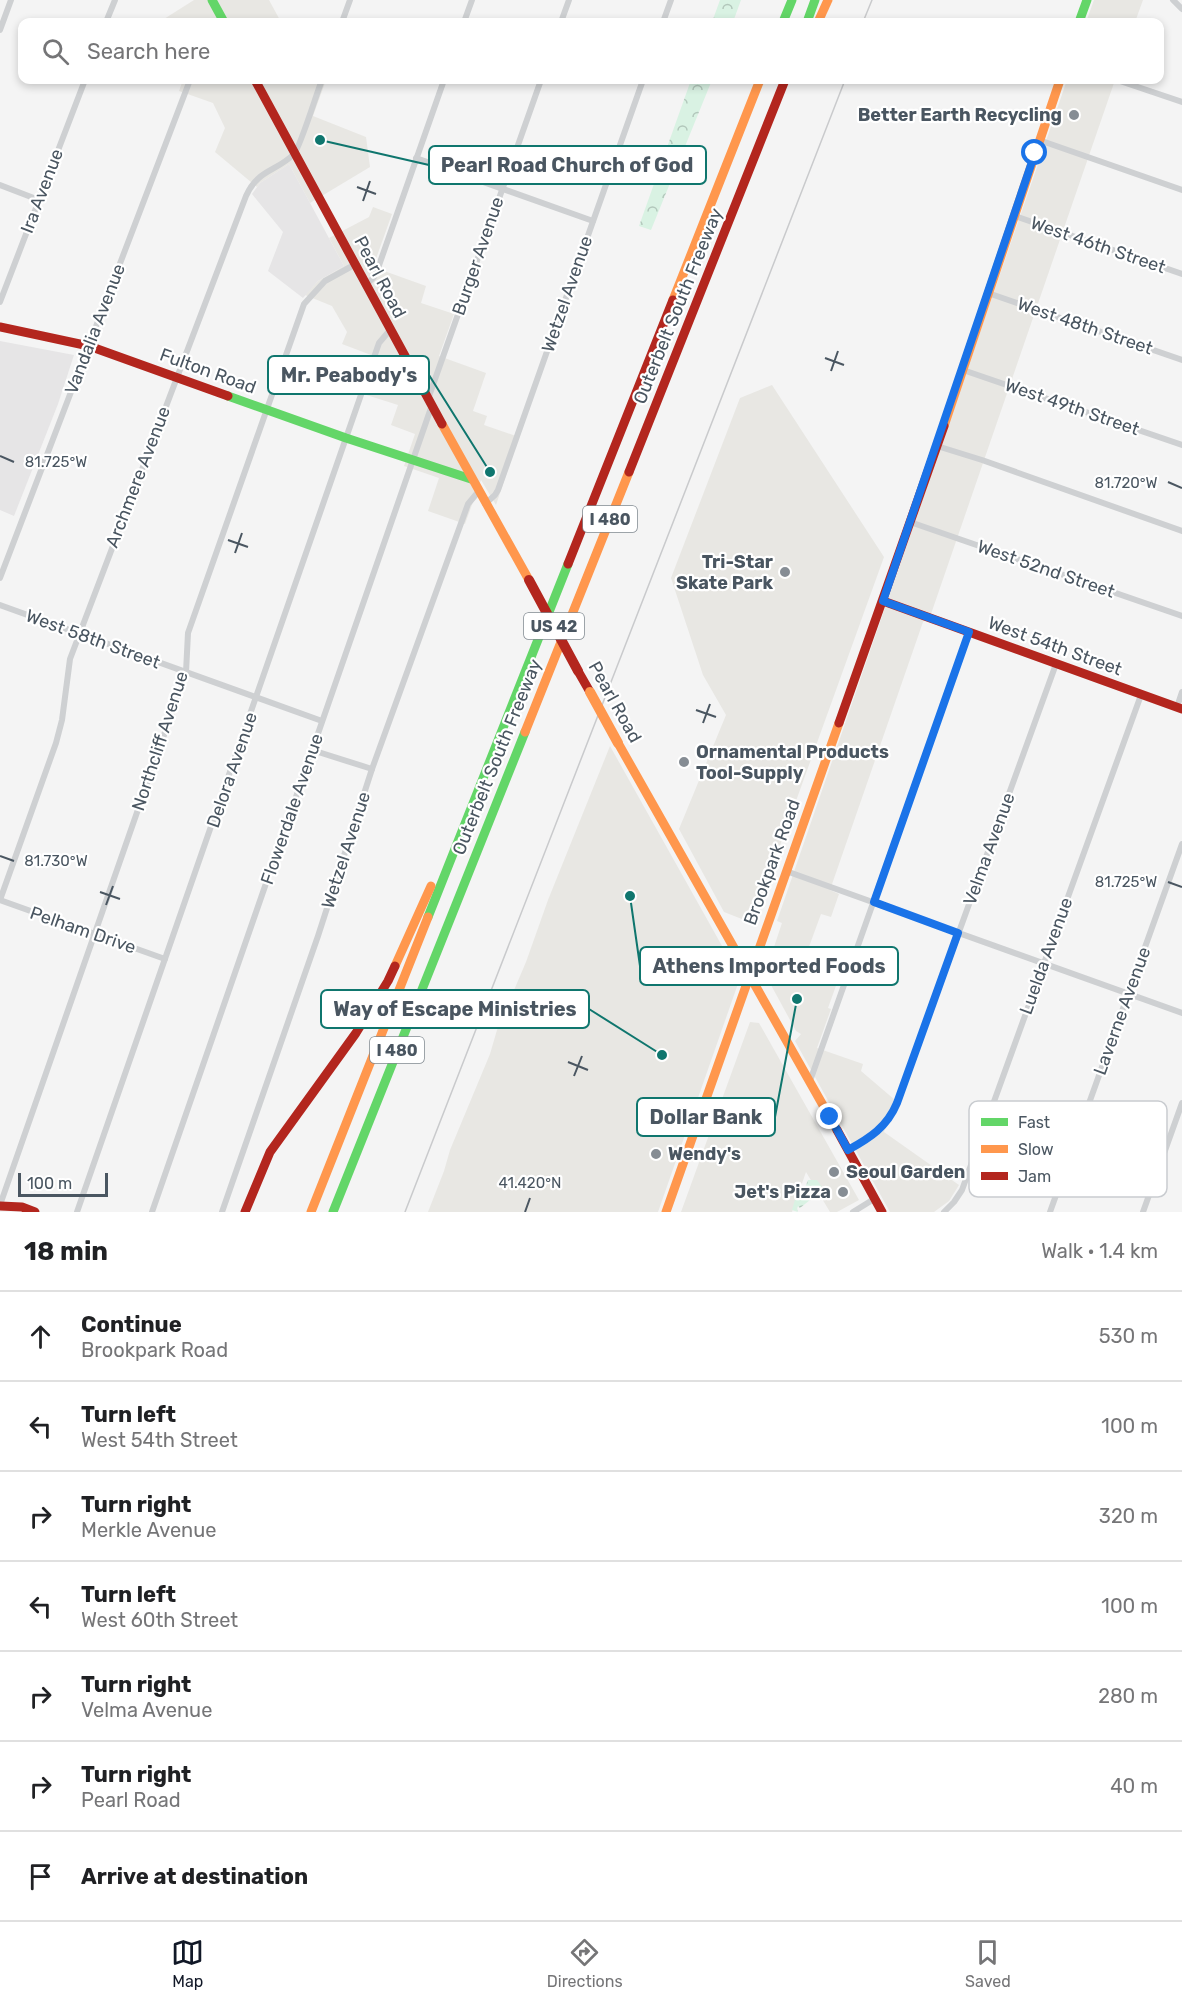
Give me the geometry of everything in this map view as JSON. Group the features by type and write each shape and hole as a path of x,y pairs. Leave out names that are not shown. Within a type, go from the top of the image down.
{"main road":[{"path":"212,0 222,18"},
{"path":"783,18 786,0"},
{"path":"784,18 792,0"},
{"path":"808,18 815,0"},
{"path":"820,18 828,0"},
{"path":"1080,18 1087,0"},
{"name":"Pearl Road","path":"257,84 478,492 882,1212"},
{"name":"Outerbelt South Freeway","path":"311,1212 758,84"},
{"name":"Outerbelt South Freeway","path":"333,1212 782,84"},
{"path":"757,150 791,84"},
{"name":"Brookpark Road","path":"666,1212 937,446 1059,84"},
{"name":"Fulton Road","path":"0,327 89,346 412,461 471,479"},
{"name":"West 54th Street","path":"883,601 1179,708"},
{"path":"245,1212 270,1152 356,1033 388,981 437,872 475,796"},
{"path":"0,1206 9,1212"},
{"path":"0,1206 35,1212"}],"street":[{"path":"0,30 11,0"},
{"path":"108,18 115,0"},
{"path":"343,18 350,0"},
{"path":"465,18 472,0"},
{"path":"562,18 569,0"},
{"path":"664,18 671,0"},
{"path":"1173,0 1182,9"},
{"name":"Ira Avenue","path":"0,302 83,84"},
{"name":"Vandalia Avenue","path":"0,578 188,84"},
{"path":"296,153 321,84"},
{"path":"366,285 377,271 443,84"},
{"name":"Burger Avenue","path":"430,402 540,84"},
{"name":"Wetzel Avenue","path":"485,504 498,490 642,84"},
{"path":"1129,84 1182,102"},
{"path":"1039,140 1182,189"},
{"name":"Archmere Avenue","path":"0,900 56,743 62,720 70,659 251,185 261,175 296,153"},
{"path":"416,158 593,221"},
{"path":"0,185 39,200"},
{"name":"West 46th Street","path":"1015,216 1182,274"},
{"name":"Northcliff Avenue","path":"0,1206 186,672 188,633 308,299 325,281 354,265"},
{"name":"West 48th Street","path":"988,293 1182,360"},
{"name":"Delora Avenue","path":"77,1212 379,343 390,330"},
{"name":"West 49th Street","path":"963,369 1182,445"},
{"name":"Flowerdale Avenue","path":"152,1212 412,461 430,402"},
{"path":"937,446 1182,531"},
{"name":"Wetzel Avenue","path":"222,1212 318,936 372,769 468,504 478,492"},
{"name":"West 52nd Street","path":"909,522 1182,616"},
{"name":"West 58th Street","path":"0,605 322,720"},
{"path":"810,1082 969,632"},
{"name":"Velma Avenue","path":"848,1150 879,1130 893,1113 1056,664"},
{"path":"1179,708 1182,692"},
{"name":"Luelda Avenue","path":"994,1101 1141,695"},
{"path":"312,750 372,769"},
{"name":"Laverne Avenue","path":"1090,1101 1182,844"},
{"path":"786,871 1182,1013"},
{"name":"Pelham Drive","path":"0,900 165,959"},
{"path":"1167,1144 1182,1102"},
{"name":"Luelda Avenue","path":"944,1212 962,1190 969,1170"},
{"name":"Laverne Avenue","path":"1050,1212 1055,1197"},
{"path":"1143,1212 1148,1197"},
{"path":"853,1212 874,1199"}],"shaded area":[{"path":"194,0 269,0 279,18 166,18"},
{"path":"1094,0 1143,0 1136,18 1087,18"},
{"path":"182,84 325,84 313,116 366,137 370,167 310,203 289,164 257,187 215,152 225,128 213,103 179,91"},
{"path":"1066,84 1114,84 931,614 923,622 830,890 839,894 831,917 821,914 806,955 842,969 817,1048 863,1064 861,1071 895,1100 884,1132 959,1185 949,1201 934,1212 890,1212 795,1041 801,1034 796,1031 765,974 782,923 777,921"},
{"path":"289,164 344,266 318,281 303,298 268,271 283,232 252,194 260,183"},
{"path":"373,207 392,214 373,267 426,286 421,303 454,314 439,356 486,373 473,411 487,416 484,425 519,437 496,505 481,480 465,524 428,511 439,478 404,466 415,434 391,425 398,405 357,392 371,355 342,344 347,332 332,306 305,295 318,281 344,266 329,238 369,217"},
{"path":"0,341 74,355 58,404 14,516 0,510"},
{"path":"772,385 884,557 752,923 724,912 679,829 726,715 703,675 671,578 740,398"},
{"path":"610,746 740,978 658,1212 428,1212 450,1150 490,1054 497,1030 526,962 548,900"},
{"path":"750,1022 759,1023 859,1200 837,1212 830,1212 806,1172 792,1212 681,1212"}],"green space":[{"path":"720,0 741,0 734,18 713,18"},
{"path":"690,84 710,84 651,230 639,226"},
{"path":"808,1180 817,1180 822,1187 820,1198 808,1196 810,1200 800,1208 798,1206 798,1212 792,1210 796,1196 802,1195"}],"railway":[{"path":"865,18 872,0"},
{"path":"405,1212 843,84"}],"traffic: fast":[{"path":"212,0 222,18"},
{"path":"785,18 792,0"},
{"path":"808,18 815,0"},
{"path":"1080,18 1087,0"},
{"path":"228,396 471,479"},
{"path":"428,917 568,564"},
{"path":"333,1212 525,732"}],"traffic: slow":[{"path":"820,18 828,0"},
{"path":"673,300 758,84"},
{"path":"944,426 1059,84"},
{"path":"442,424 529,580"},
{"path":"525,732 629,472"},
{"path":"590,692 618,743"},
{"path":"666,1212 839,723"},
{"path":"618,743 837,1130"},
{"path":"395,966 431,886"},
{"path":"311,1212 428,917"}],"traffic: jam":[{"path":"257,84 442,424"},
{"path":"629,472 783,84"},
{"path":"568,564 673,300"},
{"path":"0,327 89,346 228,396"},
{"path":"839,723 944,426"},
{"path":"529,580 578,671"},
{"path":"883,601 1182,709"},
{"path":"578,671 590,692"},
{"path":"245,1212 270,1152 356,1033 395,966"},
{"path":"837,1130 882,1212"},
{"path":"0,1206 22,1207 35,1212"}],"place":[{"name":"Better Earth Recycling","path":"1074,115"},
{"name":"Pearl Road Church of God","path":"320,140"},
{"name":"Mr. Peabody's","path":"490,472"},
{"name":"Tri-Star Skate Park","path":"785,572"},
{"name":"Ornamental Products Tool-Supply","path":"684,762"},
{"name":"Athens Imported Foods","path":"630,896"},
{"name":"Dollar Bank","path":"797,999"},
{"name":"Way of Escape Ministries","path":"662,1055"},
{"name":"Wendy's","path":"656,1154"},
{"name":"Seoul Garden","path":"834,1172"},
{"name":"Jet's Pizza","path":"843,1192"}],"route":[{"path":"830,1117 848,1150 873,1135 887,1122 897,1103 958,933 874,902 969,632 883,601 1035,153"}]}
